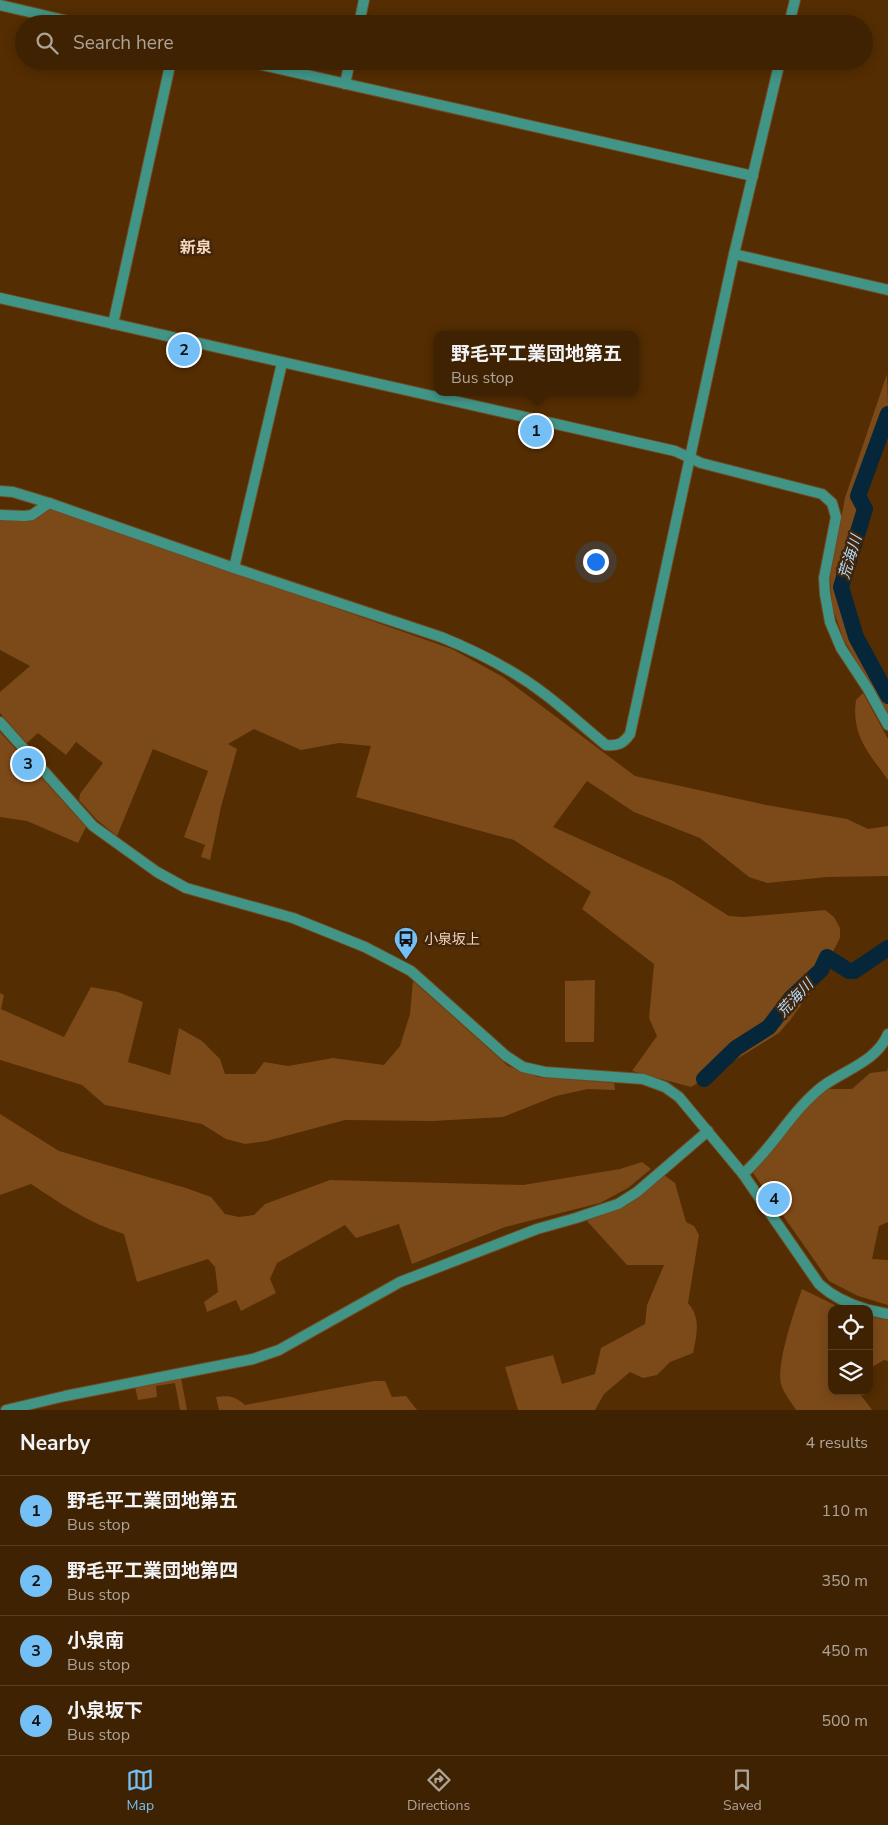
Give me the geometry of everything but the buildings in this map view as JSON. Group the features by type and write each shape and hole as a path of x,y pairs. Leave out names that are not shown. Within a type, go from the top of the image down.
{"street":[{"path":"361,15 364,0"},
{"path":"791,15 795,0"},
{"path":"0,5 43,15"},
{"path":"113,324 169,70"},
{"path":"284,70 753,176"},
{"path":"345,84 348,70"},
{"path":"0,491 12,492 48,504 470,648 506,668 546,695 606,745 618,746 625,742 630,734 734,254 778,70"},
{"path":"734,254 888,290"},
{"path":"0,298 675,451 690,456 701,463 822,494 832,503 836,517 824,578 827,610 841,648 868,689 888,725"},
{"path":"234,568 282,363"},
{"path":"0,515 32,515 48,504"},
{"path":"0,722 93,826 157,872 186,888 293,918 365,947 411,971 506,1056 524,1067 545,1072 643,1079 665,1086 679,1097 743,1174 819,1284 828,1293 842,1301 854,1305"},
{"path":"743,1174 756,1163 807,1100 824,1086 874,1054 882,1046 888,1034"},
{"path":"6,1410 65,1396 253,1359 279,1350 400,1282 537,1229 618,1204 637,1192 708,1132"},
{"path":"873,1310 888,1314"}],"shaded area":[{"path":"887,374 888,406 855,496 861,509 839,587 853,638 888,698 888,717 843,638 832,606 830,577 845,498"},
{"path":"48,507 452,649 503,677 635,776 766,805 847,819 868,829 888,826 888,876 827,877 767,883 749,877 700,838 634,812 587,781 553,827 673,881 729,916 743,917 825,910 834,917 840,928 840,938 818,981 779,1033 691,1087 632,1071 657,1036 649,1018 654,964 582,909 591,892 514,840 356,797 371,746 339,743 301,750 254,729 228,744 237,749 221,807 210,860 201,857 205,845 184,837 208,771 153,749 117,836 97,820 79,800 80,794 103,763 76,742 66,755 38,733 27,743 0,713 0,692 30,666 0,650 0,519 31,521 37,519"},
{"path":"863,693 888,739 888,780 868,752 856,724 856,700"},
{"path":"0,732 86,827 78,843 27,821 0,817"},
{"path":"595,980 594,1042 565,1042 565,981"},
{"path":"413,981 508,1066 538,1077 614,1083 615,1090 588,1089 556,1096 503,1117 433,1121 345,1120 267,1141 245,1144 226,1139 202,1124 105,1105 82,1085 0,1060 0,993 4,995 1,1009 64,1037 91,987 118,992 143,1002 128,1062 170,1075 179,1028 202,1041 220,1059 225,1074 255,1074 264,1062 288,1066 333,1058 384,1065 400,1046 410,1014"},
{"path":"888,1067 888,1222 879,1226 872,1259 888,1260 888,1305 858,1296 829,1281 753,1173 810,1101 826,1089 852,1089 870,1073 887,1071"},
{"path":"0,1114 59,1151 211,1197 225,1214 239,1217 254,1215 265,1204 330,1180 523,1185 620,1169 642,1162 651,1169 628,1188 600,1203 505,1227 412,1264 399,1224 356,1238 345,1225 277,1263 270,1279 276,1293 241,1311 236,1300 207,1312 204,1302 218,1292 215,1267 208,1259 137,1282 124,1234 99,1225 31,1184 0,1195"},
{"path":"664,1175 675,1183 686,1222 694,1226 699,1235 688,1303 695,1314 697,1326 693,1353 670,1362 657,1375 643,1378 630,1372 604,1394 595,1410 518,1410 505,1367 553,1355 562,1384 595,1374 601,1348 645,1324 647,1305 664,1265 627,1265 587,1221 629,1204"},
{"path":"802,1289 835,1305 828,1305 828,1395 861,1395 872,1410 796,1410 782,1387 780,1378 783,1353 790,1324"},
{"path":"873,1317 888,1320 888,1361 884,1360 873,1367"},
{"path":"181,1378 187,1410 180,1410 175,1383 156,1386 157,1397 138,1400 135,1387"},
{"path":"374,1381 385,1381 392,1397 406,1396 417,1410 219,1410 216,1397 232,1397 245,1405"}],"waterway":[{"name":"荒海川","path":"888,414 858,496 865,509 841,587 856,637 888,696"},
{"name":"荒海川","path":"704,1079 736,1048 769,1027 791,998 821,970 827,957 849,971 854,971 888,948"}],"place":[{"name":"野毛平工業団地第四","path":"184,350"},
{"name":"野毛平工業団地第五","path":"536,431"},
{"name":"小泉南","path":"28,764"},
{"name":"小泉坂上","path":"406,960"},
{"name":"小泉坂下","path":"774,1199"}],"district":[{"name":"新泉","path":"196,247"}]}
